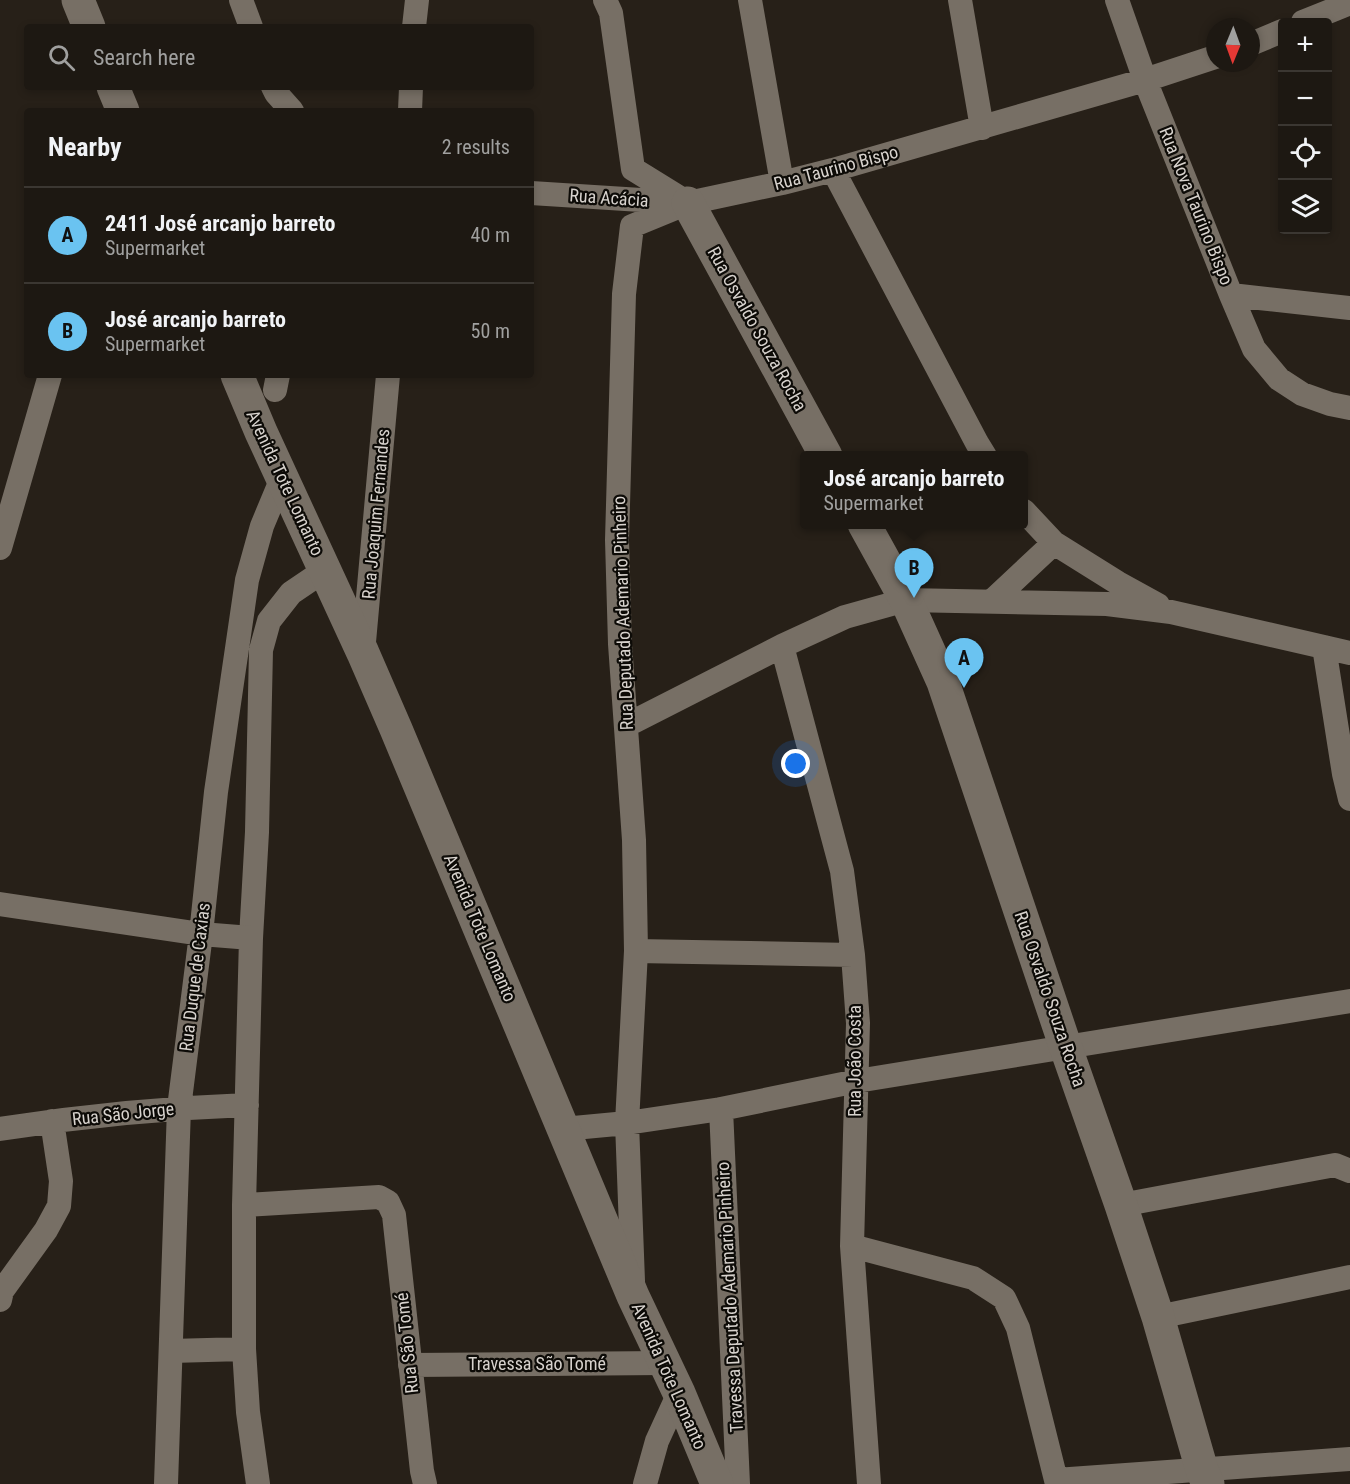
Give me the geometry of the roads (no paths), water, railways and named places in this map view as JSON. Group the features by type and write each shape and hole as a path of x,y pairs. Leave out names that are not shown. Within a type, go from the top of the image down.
{"street":[{"path":"78,0 88,24"},
{"path":"241,0 250,24"},
{"path":"414,24 417,0"},
{"path":"605,0 611,13 633,169 688,203"},
{"path":"750,0 782,183"},
{"path":"960,0 982,128"},
{"name":"Rua Nova Taurino Bispo","path":"1117,0 1145,80 1254,349 1279,379 1302,394 1350,408"},
{"path":"1313,18 1350,3"},
{"path":"1260,40 1278,33"},
{"name":"Rua Taurino Bispo","path":"688,203 833,170 1145,80 1206,60"},
{"path":"114,90 122,108"},
{"path":"274,90 289,108"},
{"path":"410,108 411,90"},
{"path":"833,170 982,451"},
{"name":"Rua Acácia","path":"534,193 688,203"},
{"name":"Rua Osvaldo Souza Rocha","path":"688,203 822,451"},
{"name":"Rua Deputado Ademario Pinheiro","path":"633,1296 627,1123 636,951 634,840 621,644 617,540 624,294 632,226 688,203"},
{"path":"1231,295 1350,308"},
{"path":"0,548 49,378"},
{"name":"Avenida Tote Lomanto","path":"238,378 363,653 633,1296 679,1393 717,1484"},
{"name":"Rua Joaquim Fernandes","path":"363,653 388,378"},
{"name":"Rua Duque de Caxias","path":"166,1484 178,1108 201,934 216,792 247,580 262,526 282,478"},
{"path":"1028,516 1054,543 1118,583 1171,612"},
{"name":"Rua Osvaldo Souza Rocha","path":"866,529 906,600 943,682 1158,1317 1205,1477"},
{"path":"992,601 1054,543"},
{"path":"258,1484 248,1412 244,1349 244,1205 261,650 269,621 291,593 325,570"},
{"path":"627,725 846,616 906,600 1107,604 1171,612 1350,653"},
{"path":"237,642 261,650"},
{"name":"Rua João Costa","path":"783,646 842,871 852,955 858,1023 852,1246 869,1484"},
{"path":"1324,647 1340,687 1344,774 1350,799"},
{"path":"0,904 201,934 251,938"},
{"path":"636,951 852,955"},
{"path":"563,1129 627,1123 721,1109 856,1081 1350,1001"},
{"name":"Rua São Jorge","path":"0,1129 52,1121 178,1108 247,1106"},
{"name":"Travessa Deputado Ademario Pinheiro","path":"721,1109 738,1484"},
{"path":"1,1294 46,1230 58,1206 61,1181 52,1121"},
{"path":"1121,1205 1342,1168"},
{"name":"Rua São Tomé","path":"244,1205 379,1197 388,1202 394,1215 425,1484"},
{"path":"852,1246 973,1278 1004,1298 1018,1328 1057,1482 1205,1477 1350,1459"},
{"path":"1158,1317 1350,1277"},
{"path":"171,1351 244,1349"},
{"name":"Travessa São Tomé","path":"410,1365 665,1363"},
{"path":"645,1484 657,1441 679,1393"}],"place":[{"name":"José arcanjo barreto","path":"914,598"},
{"name":"2411 José arcanjo barreto","path":"964,688"}]}
